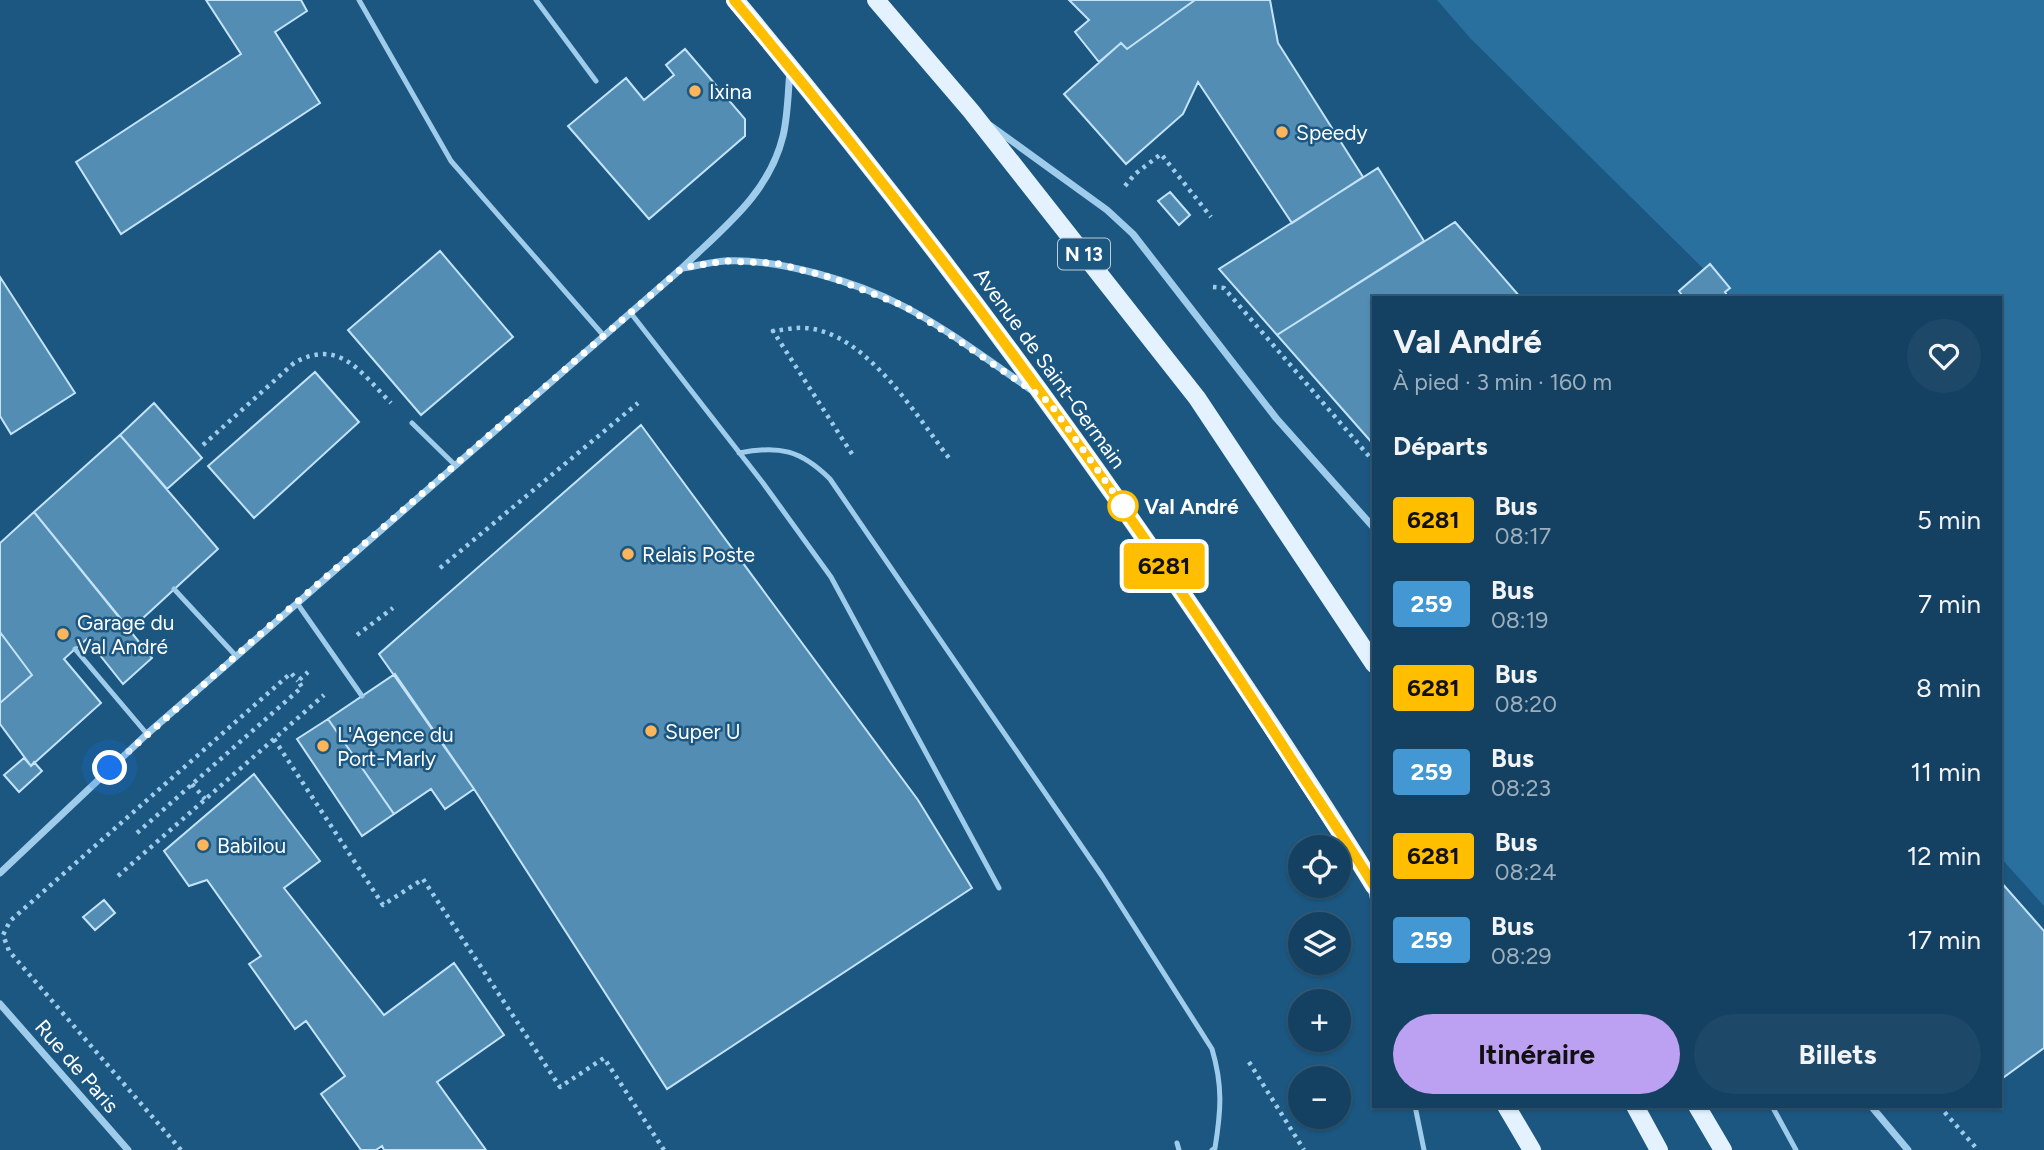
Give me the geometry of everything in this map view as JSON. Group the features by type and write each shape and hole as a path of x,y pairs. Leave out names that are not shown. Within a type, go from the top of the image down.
{"main road":[{"name":"Avenue de Saint-Germain","path":"734,0 790,66 935,250 1112,489 1371,881"},
{"name":"N 13","path":"876,0 971,111 1197,398 1372,661"},
{"path":"1505,1108 1520,1150"},
{"path":"1505,1108 1531,1150"},
{"path":"1636,1108 1659,1150"},
{"path":"1698,1108 1723,1150"}],"street":[{"path":"0,873 147,734 682,268 739,213 761,187 777,156 783,133 790,66"},
{"path":"971,111 1107,210 1133,234 1276,418 1372,526"},
{"path":"682,268 725,261 775,263 833,278 904,306 1049,402"},
{"name":"Rue de Paris","path":"0,1004 128,1150"},
{"path":"1873,1108 1908,1150"}],"lane":[{"path":"359,0 451,161 604,336"},
{"path":"536,0 596,81"},
{"path":"630,312 740,453 831,577 999,888"},
{"path":"412,423 455,465"},
{"path":"740,453 782,449 800,455 830,479 1102,876 1212,1049 1219,1073 1221,1097 1215,1148 1212,1150"},
{"path":"173,589 236,656"},
{"path":"297,603 362,695"},
{"path":"75,649 147,734"},
{"path":"1415,1108 1424,1150"},
{"path":"1773,1108 1796,1150"},
{"path":"1177,1143 1179,1150"}],"path":[{"path":"1107,210 1135,174 1161,154 1211,217"},
{"path":"1172,284 1224,288 1372,460"},
{"path":"773,331 806,328 832,335 858,351 885,374 949,458"},
{"path":"203,445 294,363 308,355 324,352 337,355 350,363 412,423"},
{"path":"440,568 638,403"},
{"path":"181,1150 9,951 4,935 10,921 291,673 298,681"},
{"path":"118,876 328,692 322,685"},
{"path":"137,832 298,691"},
{"path":"274,739 383,905 422,880 560,1087 604,1058 664,1150"},
{"path":"192,784 205,799"},
{"path":"1941,1108 1978,1150"}],"shaded area":[{"path":"1437,0 2044,0 2044,906 2002,859 2002,296 1731,296 1471,39"}],"building":[{"path":"206,0 301,0 307,11 275,32 320,103 121,234 76,162 241,54"},
{"path":"1069,0 1195,0 1127,49 1121,43 1099,62 1075,32 1089,20"},
{"path":"1195,0 1270,0 1278,43 1363,177 1292,223 1198,82 1183,114 1126,164 1064,94 1121,43 1127,49"},
{"path":"685,49 745,119 745,136 649,219 568,126 626,78 644,100 674,75 666,65"},
{"path":"1378,168 1424,241 1277,335 1219,269"},
{"path":"1170,192 1190,215 1179,225 1158,201"},
{"path":"1455,222 1519,296 1372,296 1372,443 1277,335"},
{"path":"440,251 513,337 421,415 348,330"},
{"path":"1710,264 1730,288 1725,292 1728,296 1683,296 1679,291"},
{"path":"0,277 75,393 11,434 0,416"},
{"path":"315,372 359,422 254,518 208,466"},
{"path":"154,403 202,458 167,489 120,435"},
{"name":"Super U","path":"641,425 918,800 972,888 667,1089 474,789 379,654"},
{"path":"120,435 218,549 130,630 34,512"},
{"path":"34,512 152,658 123,684 87,639 75,649 64,659 101,703 31,766 0,724 0,703 32,675 0,632 0,543"},
{"path":"0,632 32,675 0,703"},
{"path":"395,674 474,789 445,809 431,789 394,814 328,719"},
{"path":"328,719 394,814 362,836 297,739"},
{"path":"24,758 31,766 34,762 42,771 19,792 4,775"},
{"path":"254,774 320,861 284,888 384,1015 454,963 504,1035 437,1082 486,1150 384,1150 382,1146 376,1150 361,1150 321,1094 345,1076 306,1021 295,1029 249,964 261,956 207,880 189,886 164,851"},
{"path":"2002,883 2044,931 2044,1048 2002,1079"},
{"path":"104,900 115,913 95,930 83,917"}],"bus line":[{"name":"6281","path":"734,0 790,66 935,250 1081,445 1244,684 1372,883"}],"place":[{"name":"Ixina","path":"695,91"},
{"name":"Speedy","path":"1282,132"},
{"name":"Val André","path":"1123,506"},
{"name":"Relais Poste","path":"628,554"},
{"name":"Garage du Val André","path":"63,634"},
{"name":"Super U","path":"651,731"},
{"name":"L'Agence du Port-Marly","path":"323,746"},
{"name":"Babilou","path":"203,845"}],"route":[{"path":"110,768 682,268 725,261 775,263 833,278 904,306 1049,402 1126,510 1123,506"}]}
